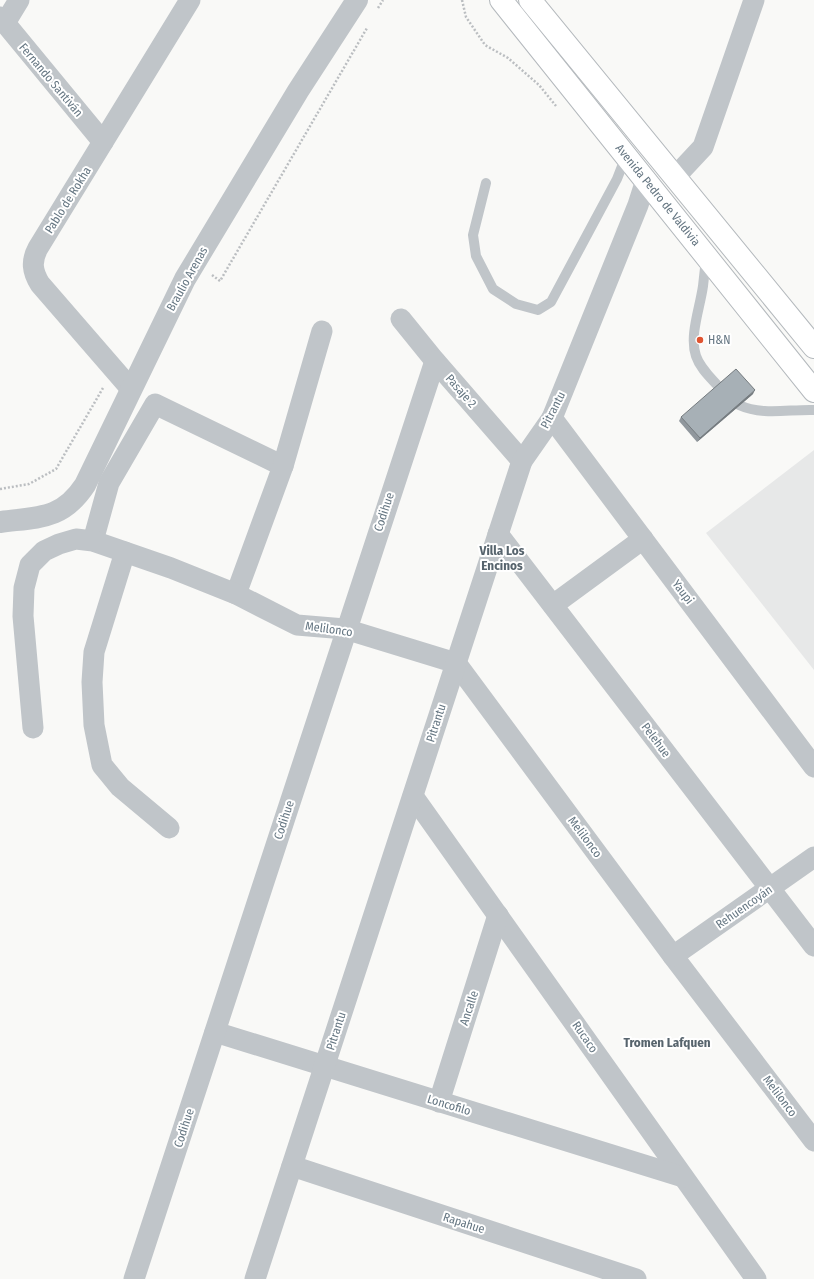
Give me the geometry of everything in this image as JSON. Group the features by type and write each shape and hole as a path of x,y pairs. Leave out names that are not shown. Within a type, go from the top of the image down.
{"main road":[{"name":"Avenida Pedro de Valdivia","path":"501,0 814,391"},
{"name":"Avenida Pedro de Valdivia","path":"530,0 814,347"}],"street":[{"path":"2,20 19,0"},
{"name":"Pablo de Rokha","path":"131,389 40,284 35,276 33,259 38,248 190,0"},
{"name":"Braulio Arenas","path":"0,522 54,514 71,504 85,485 185,279 298,91 357,0"},
{"path":"675,177 702,147 754,0"},
{"name":"Fernando Santiván","path":"2,20 103,142"},
{"name":"Pitrantu","path":"255,1279 522,461 552,418 638,205 646,180"},
{"name":"Pasaje 2","path":"402,319 435,361 522,461"},
{"path":"33,728 23,616 24,588 30,565 44,552 59,544 76,540 93,541 171,568 236,594 283,466 322,331"},
{"name":"Codihue","path":"134,1279 216,1032 345,629 435,361"},
{"path":"93,541 109,483 155,404 283,466"},
{"name":"Yaupi","path":"552,418 814,767"},
{"name":"Pelehue","path":"498,534 814,946"},
{"path":"553,605 643,539"},
{"path":"125,552 94,652 92,682 94,725 102,765 120,787 169,828"},
{"name":"Melilonco","path":"236,594 297,625 345,629 456,663 673,956 814,1141"},
{"name":"Rucaco","path":"412,796 756,1279"},
{"name":"Rehuencoyán","path":"673,956 814,857"},
{"name":"Ancalle","path":"439,1102 498,915"},
{"name":"Loncofilo","path":"216,1032 683,1178"},
{"name":"Rapahue","path":"292,1166 636,1279"}],"lane":[{"path":"486,183 473,235 476,256 493,289 516,304 538,310 551,302 617,179 626,156"},
{"path":"706,256 703,285 693,337 696,358 718,386"},
{"path":"739,406 763,412 814,410"}],"shaded area":[{"path":"814,450 814,670 706,533"}],"building":[{"path":"736,369 755,390 700,438 681,417"}],"place":[{"name":"H&N","path":"700,340"}],"district":[{"name":"Villa Los Encinos","path":"502,558"},
{"name":"Tromen Lafquen","path":"667,1042"}]}
